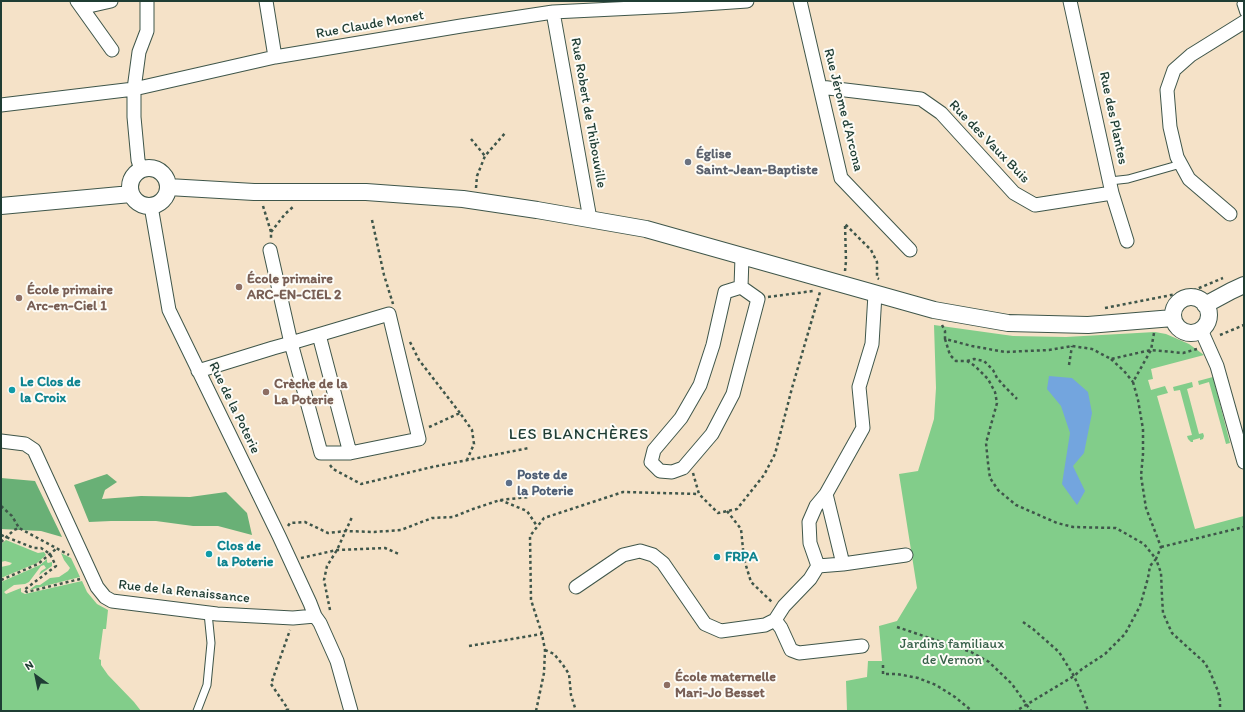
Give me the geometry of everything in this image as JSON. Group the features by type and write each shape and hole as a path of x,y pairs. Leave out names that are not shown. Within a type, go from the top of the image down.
{"street":[{"path":"79,4 89,6 111,1"},
{"path":"141,170 138,160 134,117 134,89 139,52 147,30 147,1"},
{"path":"266,1 275,57"},
{"name":"Rue Claude Monet","path":"1,105 134,89 275,57 554,12 568,6 747,1"},
{"name":"Rue Jérome d'Arcona","path":"800,1 841,178 910,250"},
{"name":"Rue des Plantes","path":"1070,1 1111,187 1127,241"},
{"path":"79,4 112,50"},
{"name":"Rue Robert de Thibouville","path":"554,12 590,219"},
{"path":"1230,214 1189,179 1177,157 1170,127 1167,90 1174,70 1191,55 1244,22"},
{"name":"Rue des Vaux Buis","path":"820,87 920,99 941,113 1014,193 1035,206 1111,187"},
{"path":"149,168 159,171 166,179 168,187 164,200 151,206 141,205 137,202 131,194 130,185 134,176 141,170 149,168"},
{"path":"168,187 258,192 366,192 476,201 538,210 642,229 934,310 1008,323 1088,325 1173,318"},
{"path":"1,206 131,194"},
{"name":"Rue de la Poterie","path":"151,206 169,310 291,561 315,616 320,623 337,661 351,711"},
{"path":"198,371 291,343 390,314 419,439 350,453 321,453 291,343 270,250"},
{"path":"741,287 742,257"},
{"path":"1206,305 1220,296 1244,285"},
{"path":"741,287 758,299 733,394 712,434 682,468 672,472 660,471 651,462 654,450 681,418 700,385 713,345 725,292 741,287"},
{"path":"818,566 810,543 809,522 816,506 826,494 863,428 859,387 872,344 875,294"},
{"path":"1192,297 1202,301 1206,305 1208,318 1206,325 1201,330 1196,333 1190,333 1178,329 1173,318 1174,308 1181,300 1192,297"},
{"path":"1201,330 1209,345 1217,366 1244,462"},
{"path":"319,335 350,453"},
{"name":"Rue de la Renaissance","path":"1,441 25,444 34,450 97,587 105,597 112,602 208,613 293,618 315,616"},
{"path":"826,494 842,564"},
{"path":"576,587 623,555 640,551 653,555 663,563 705,624 721,631 765,625 778,615 810,579 818,566"},
{"path":"818,566 906,555"},
{"path":"778,615 791,650 799,653 862,646"}],"lane":[{"path":"1241,4 1244,13"},
{"path":"1111,187 1128,179 1181,164"},
{"path":"197,711 207,685 211,643 208,613"}],"path":[{"path":"476,201 477,176 486,156 506,132"},
{"path":"471,139 486,156"},
{"path":"258,192 271,232 270,250"},
{"path":"271,232 285,214 309,192"},
{"path":"372,220 384,275 397,314 390,314"},
{"path":"844,284 846,261 845,224 871,250 876,262 877,278 884,280"},
{"path":"1098,310 1192,291 1224,277"},
{"path":"690,459 698,494 718,512 737,509 764,475 775,454 820,291"},
{"path":"758,299 775,295 825,291"},
{"path":"934,310 932,321 940,322 945,331 945,339 950,355 956,361 967,361 974,359 984,361 993,370 997,378 1017,398"},
{"path":"1220,335 1244,325"},
{"path":"1133,382 1151,350 1154,333"},
{"path":"945,339 1005,352 1049,350 1072,346 1092,349 1111,359 1124,371 1133,382 1138,400 1143,429 1141,476 1146,508 1161,547 1156,559 1150,566 1140,606 1125,634 1105,654 1074,676 1016,711"},
{"path":"409,341 419,360 472,430 474,444 467,460"},
{"path":"1069,365 1072,346"},
{"path":"1111,359 1151,350 1183,353 1198,349"},
{"path":"967,361 975,366 988,380 995,392 997,403 986,443 990,478 998,490 1016,505 1057,523 1073,526 1116,528 1144,544 1156,559 1161,572 1164,613 1172,632 1204,663 1210,672 1218,690 1220,711"},
{"path":"417,432 460,413"},
{"path":"321,453 333,469 361,484 467,460 529,448"},
{"path":"536,711 544,673 545,650 532,600 530,536 537,526 544,518 623,492 698,494"},
{"path":"279,536 290,524 305,522 328,533 346,531 374,532 401,530 432,518 452,517 500,500 529,496"},
{"path":"500,500 528,511 537,526"},
{"path":"1,506 12,516 19,528 56,549 73,556"},
{"path":"727,511 741,529 744,559 751,582 778,615"},
{"path":"330,610 324,580 327,566 337,550 352,517"},
{"path":"1161,547 1244,527"},
{"path":"1,542 14,530 19,528"},
{"path":"1,535 34,548 41,548 50,554 56,566 24,590 26,592 82,579"},
{"path":"291,561 337,550 384,548 399,554"},
{"path":"1,580 38,564 56,549"},
{"path":"1023,622 1059,652 1074,676 1088,711"},
{"path":"286,711 288,709 271,684 291,626"},
{"path":"897,627 971,652 989,662 1012,684 1031,711"},
{"path":"469,646 542,634"},
{"path":"545,650 554,654 569,674 571,695 576,711"},
{"path":"883,665 884,674 897,674 918,678 936,685 972,711"}],"green space":[{"name":"Jardins familiaux de Vernon","path":"934,325 1013,336 1066,337 1155,332 1166,334 1189,344 1204,355 1151,369 1153,379 1148,380 1151,390 1165,386 1168,393 1157,396 1195,529 1244,516 1244,711 847,711 846,681 867,677 868,661 882,661 879,626 897,621 917,588 899,474 918,471 934,419 936,388"},
{"path":"1213,377 1230,443 1226,444 1209,382 1199,385 1198,381"},
{"path":"1192,382 1193,387 1187,389 1199,434 1203,433 1204,436 1203,439 1200,440 1200,438 1191,442 1187,436 1192,435 1180,390 1174,391 1173,387"},
{"path":"107,474 117,482 105,490 102,499 141,496 190,497 226,492 247,513 252,535 218,526 193,526 156,521 89,522 74,485"},
{"path":"1,478 35,481 62,537 41,531 1,529"},
{"path":"6,540 38,553 44,552 46,555 37,563 1,578 1,567 12,563 5,561 1,562 1,544"},
{"path":"61,553 71,558 80,577 29,590 50,578 59,577 68,571 70,568"},
{"path":"47,559 48,563 52,562 52,566 39,575 41,571 46,568 44,565 41,566 29,582 14,585 4,592 6,594 21,588 21,592 25,594 82,581 87,592 97,604 108,610 106,629 103,629 99,659 101,660 101,665 108,675 141,711 1,711 1,582 40,565"}],"water":[{"path":"1049,376 1072,378 1088,392 1092,413 1084,453 1073,466 1085,491 1077,505 1062,484 1070,433 1061,406 1047,389"}],"place":[{"name":"Église Saint-Jean-Baptiste","path":"688,162"},
{"name":"École primaire ARC-EN-CIEL 2","path":"239,287"},
{"name":"École primaire Arc-en-Ciel 1","path":"19,298"},
{"name":"Le Clos de la Croix","path":"12,390"},
{"name":"Crèche de la La Poterie","path":"266,392"},
{"name":"Poste de la Poterie","path":"509,483"},
{"name":"Clos de la Poterie","path":"209,554"},
{"name":"FRPA","path":"717,557"},
{"name":"École maternelle Mari-Jo Besset","path":"667,685"}],"district":[{"name":"LES BLANCHÈRES","path":"579,435"}]}
